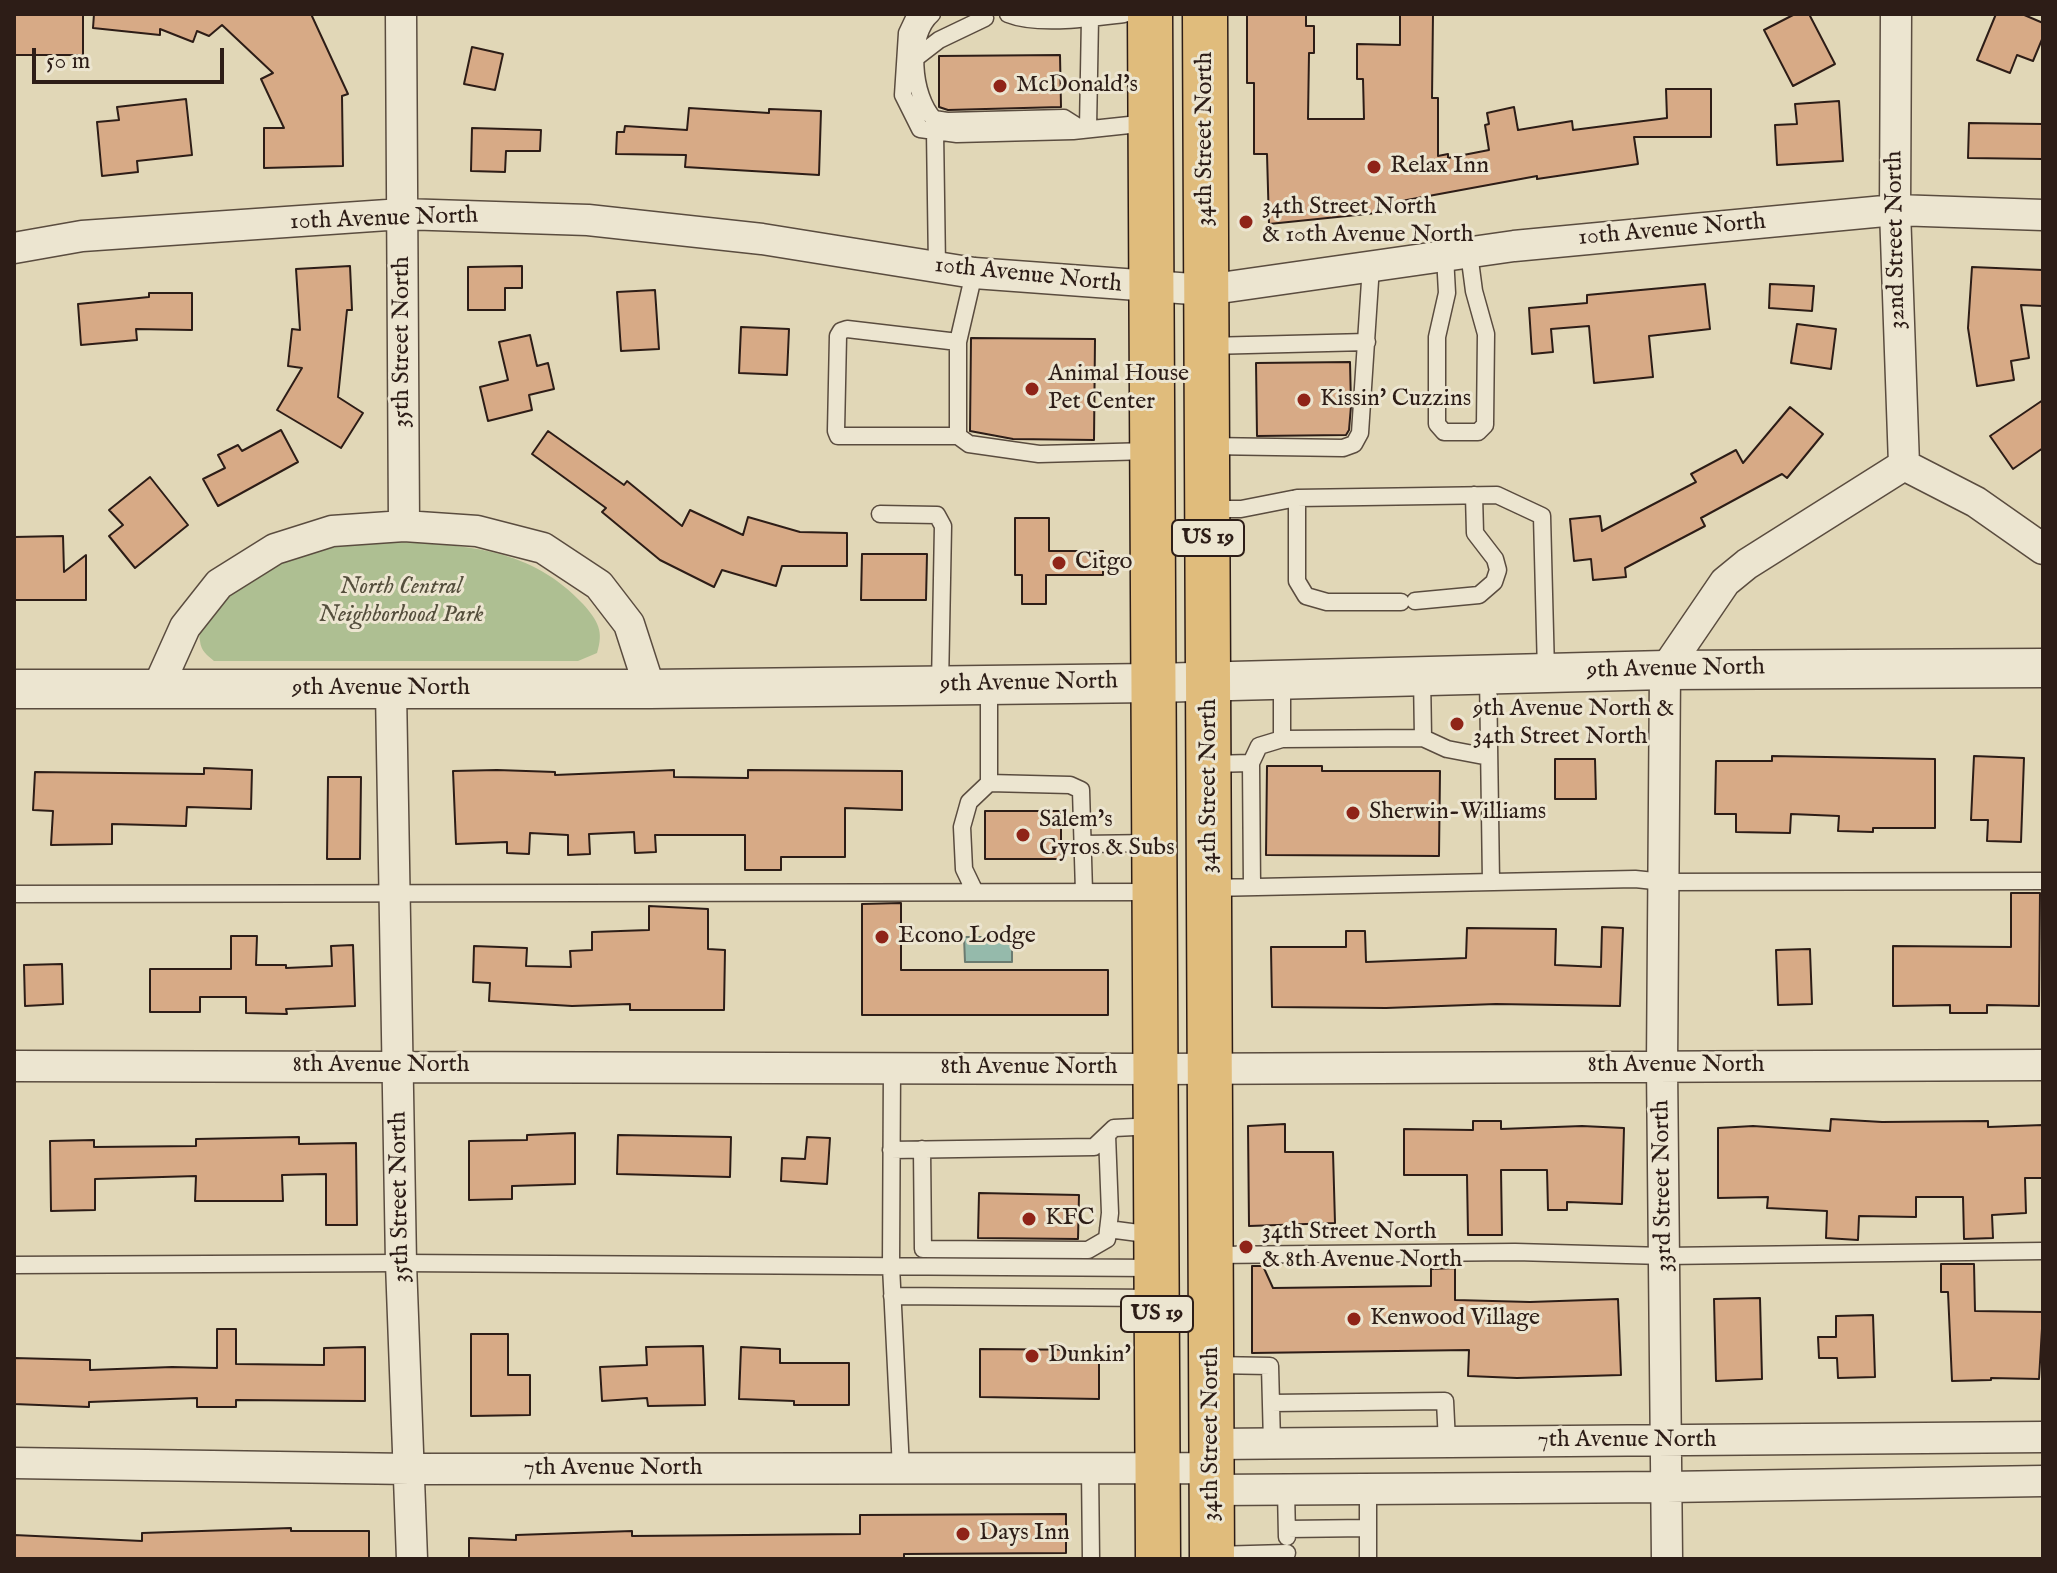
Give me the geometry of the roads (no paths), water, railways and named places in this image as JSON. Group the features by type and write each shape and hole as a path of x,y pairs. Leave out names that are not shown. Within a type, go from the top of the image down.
{"highway":[{"name":"US 19","path":"1150,14 1158,1559"},
{"name":"34th Street North","path":"1205,14 1210,680 1231,764 1231,887 1210,1068 1212,1557"}],"street":[{"name":"35th Street North","path":"401,14 404,526"},
{"name":"32nd Street North","path":"1896,14 1895,210 1904,465"},
{"name":"10th Avenue North","path":"14,248 82,236 402,214 588,220 762,239 974,273 1206,290 1457,254 1895,210 2043,215"},
{"path":"1665,670 1725,582 1747,564 1904,465 1976,502 2043,549"},
{"path":"158,687 185,627 219,584 275,549 332,531 404,526 477,531 543,548 599,585 629,624 650,689"},
{"name":"9th Avenue North","path":"14,689 650,689 1153,683 1665,670 2043,668"},
{"name":"33rd Street North","path":"1665,670 1662,1066 1667,1559"},
{"name":"35th Street North","path":"391,691 401,1263 412,1559"},
{"name":"8th Avenue North","path":"14,1066 1156,1069 2043,1065"},
{"name":"7th Avenue North","path":"1212,1467 1272,1443 2043,1437"},
{"name":"7th Avenue North","path":"14,1463 410,1469 1212,1467 1286,1490 2043,1481"}],"lane":[{"path":"916,14 907,33 903,95 920,129 957,134 1150,123"},
{"path":"932,14 919,30 917,57 918,96 934,119 1064,118 1086,129"},
{"path":"917,57 939,40 981,16 1090,18 1124,14"},
{"path":"1086,129 1090,18"},
{"path":"935,131 937,267"},
{"path":"1457,254 1474,291 1486,334 1485,425 1478,432 1444,432 1437,424 1437,337 1457,254"},
{"path":"1208,446 1343,448 1354,444 1360,433 1371,266"},
{"path":"958,436 958,342 974,273"},
{"path":"958,342 847,329 841,331 838,336 838,436 958,436 969,444 1039,454 1152,451"},
{"path":"1207,346 1367,342"},
{"path":"1297,498 1297,581 1306,596 1327,602 1408,602 1479,595 1494,582 1498,570 1495,559 1475,533 1474,495"},
{"path":"1208,510 1241,509 1297,498 1497,495 1542,516 1546,672"},
{"path":"880,514 937,515 943,526 940,685"},
{"path":"1488,674 1491,882"},
{"path":"1422,675 1423,738"},
{"path":"1282,678 1282,739"},
{"path":"989,685 989,783"},
{"path":"1231,764 1259,746 1282,739 1423,738 1447,749 1489,757"},
{"path":"975,892 964,869 962,827 969,802 989,783 1070,785 1081,790 1084,892"},
{"path":"1083,844 1154,843"},
{"path":"1231,887 1635,879 1664,882 2043,881"},
{"path":"14,894 1154,892"},
{"path":"892,1067 891,1266 901,1469"},
{"path":"891,1150 1094,1147 1114,1128 1156,1126"},
{"path":"922,1149 923,1249 1088,1250 1107,1239 1110,1213 1107,1135"},
{"path":"1108,1229 1156,1267"},
{"path":"982,1249 982,1267"},
{"path":"1084,1267 1088,1250"},
{"path":"1211,1255 1515,1252 1664,1256 2043,1251"},
{"path":"14,1265 401,1263 1156,1267"},
{"path":"892,1296 1156,1267"},
{"path":"1211,1365 1270,1366 1272,1443"},
{"path":"1271,1403 1445,1401 1447,1442"},
{"path":"1090,1468 1091,1559"},
{"path":"1368,1489 1368,1559"},
{"path":"1212,1557 1287,1556 1286,1490"},
{"path":"1287,1529 1368,1528"}],"place":[{"name":"McDonald's","path":"1000,86"},
{"name":"Relax Inn","path":"1374,167"},
{"name":"34th Street North & 10th Avenue North","path":"1246,222"},
{"name":"Animal House Pet Center","path":"1032,389"},
{"name":"Kissin' Cuzzins","path":"1304,400"},
{"name":"Citgo","path":"1059,563"},
{"name":"9th Avenue North & 34th Street North","path":"1457,724"},
{"name":"Sherwin-Williams","path":"1353,813"},
{"name":"Salem's Gyros & Subs","path":"1023,835"},
{"name":"Econo Lodge","path":"882,937"},
{"name":"KFC","path":"1029,1219"},
{"name":"34th Street North & 8th Avenue North","path":"1246,1247"},
{"name":"Kenwood Village","path":"1354,1319"},
{"name":"Dunkin'","path":"1032,1356"},
{"name":"Days Inn","path":"963,1534"}],"park label":[{"name":"North Central Neighborhood Park","path":"401,602"}]}
